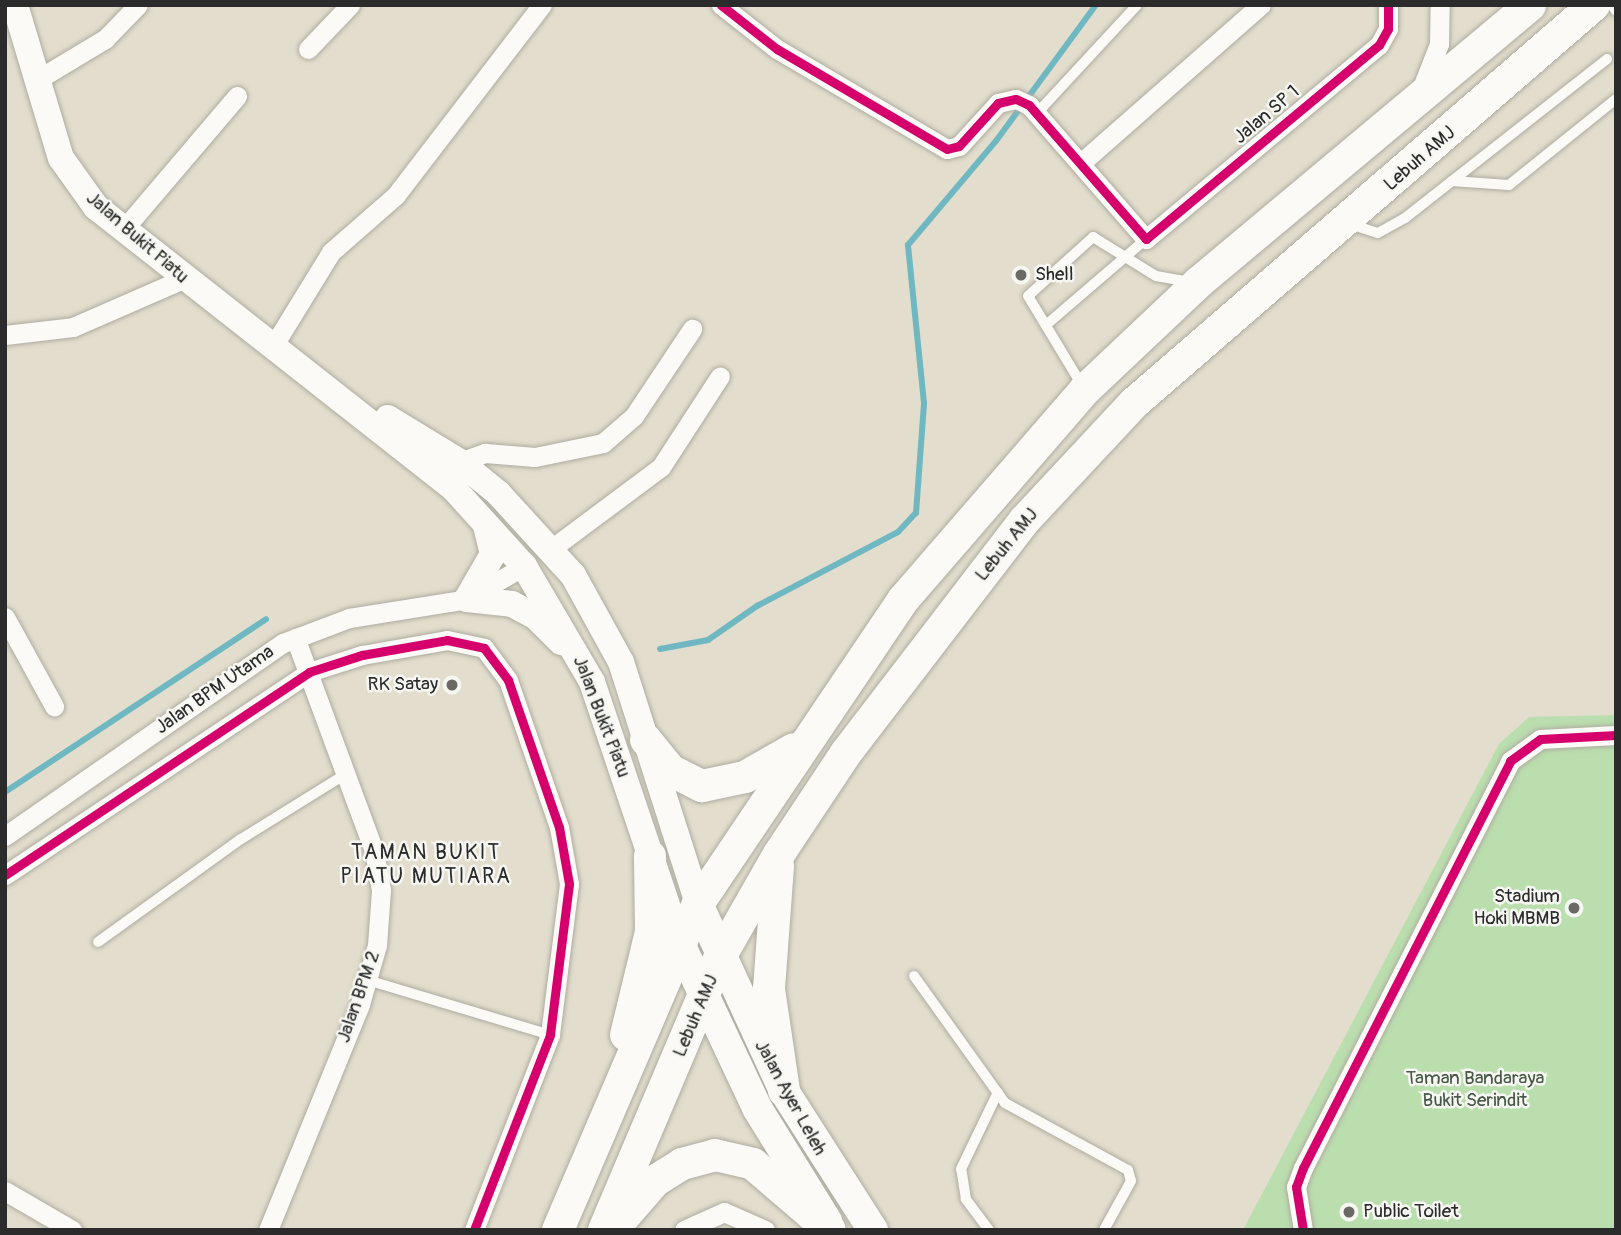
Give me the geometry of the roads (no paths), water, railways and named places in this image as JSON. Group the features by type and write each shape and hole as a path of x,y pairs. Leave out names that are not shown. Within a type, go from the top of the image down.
{"highway":[{"name":"Lebuh AMJ","path":"558,1230 616,1106 698,904 801,744 903,600 1085,390 1198,284 1530,5"},
{"name":"Lebuh AMJ","path":"604,1230 719,959 779,854 926,646 1067,473 1133,404 1594,5"},
{"path":"646,740 670,770 720,787 801,744"},
{"path":"779,854 769,989 784,1091"},
{"path":"616,1106 650,932 650,856"},
{"path":"613,1230 655,1181 682,1164 715,1155 754,1164 832,1230"}],"main road":[{"name":"Jalan Bukit Piatu","path":"14,22 61,158 96,207 183,279 350,404 485,522 524,566 592,682 680,944"},
{"name":"Jalan Bukit Piatu","path":"350,404 379,413 460,462 498,493 551,549 599,620 646,740 698,904"},
{"path":"498,493 527,542 524,566 548,571 599,620"},
{"path":"485,522 493,554 467,599 512,604 536,616 592,682"},
{"name":"Jalan Ayer Leleh","path":"698,904 719,959 784,1091 873,1230"},
{"name":"Jalan Ayer Leleh","path":"680,944 780,1150 832,1230"}],"street":[{"path":"35,81 105,39 138,5"},
{"path":"308,49 350,5"},
{"path":"272,348 331,252 397,195 542,5"},
{"path":"721,5 777,49 947,149 959,146 990,108 1028,105 1082,162 1146,239"},
{"path":"1082,162 1261,5"},
{"name":"Jalan SP 1","path":"1146,239 1379,45 1388,29 1388,5"},
{"path":"1416,101 1439,44 1440,5"},
{"path":"123,230 237,96"},
{"path":"5,335 73,327 183,279"},
{"path":"460,462 485,453 535,457 603,443 634,416 692,329"},
{"path":"551,549 661,467 720,376"},
{"name":"Jalan BPM Utama","path":"5,836 295,638 349,618 467,599 524,566"},
{"path":"5,617 54,706"},
{"name":"Jalan BPM 2","path":"268,1230 367,980 382,890 346,774 295,638"},
{"path":"5,875 309,673 362,655 447,640 484,648 498,660 566,855 569,884 550,1035 474,1230"},
{"path":"1303,1230 1296,1187 1303,1168 1510,761 1540,739 1616,735"},
{"path":"5,1191 72,1230"},
{"path":"684,1230 724,1213 765,1230"}],"lane":[{"path":"1028,105 1137,5"},
{"path":"1612,5 1616,10"},
{"path":"1346,222 1378,233 1452,181 1607,59"},
{"path":"1452,181 1509,185 1616,99"},
{"path":"1085,390 1028,296 1093,237 1156,276 1198,284"},
{"path":"1046,325 1146,239"},
{"path":"98,942 241,839 346,774"},
{"path":"914,976 1004,1103 1128,1170 1131,1181 1104,1230"},
{"path":"367,980 550,1035"},
{"path":"989,1230 966,1199 961,1169 998,1092"}],"waterway":[{"path":"660,649 708,640 757,606 898,532 916,513 924,403 908,245 996,141 1096,5"},
{"path":"5,792 266,619"}],"place":[{"name":"Shell","path":"1021,275"},
{"name":"RK Satay","path":"452,685"},
{"name":"Stadium Hoki MBMB","path":"1574,908"},
{"name":"Public Toilet","path":"1349,1212"}],"district":[{"name":"TAMAN BUKIT PIATU MUTIARA","path":"426,865"}],"park label":[{"name":"Taman Bandaraya Bukit Serindit","path":"1475,1090"}]}
